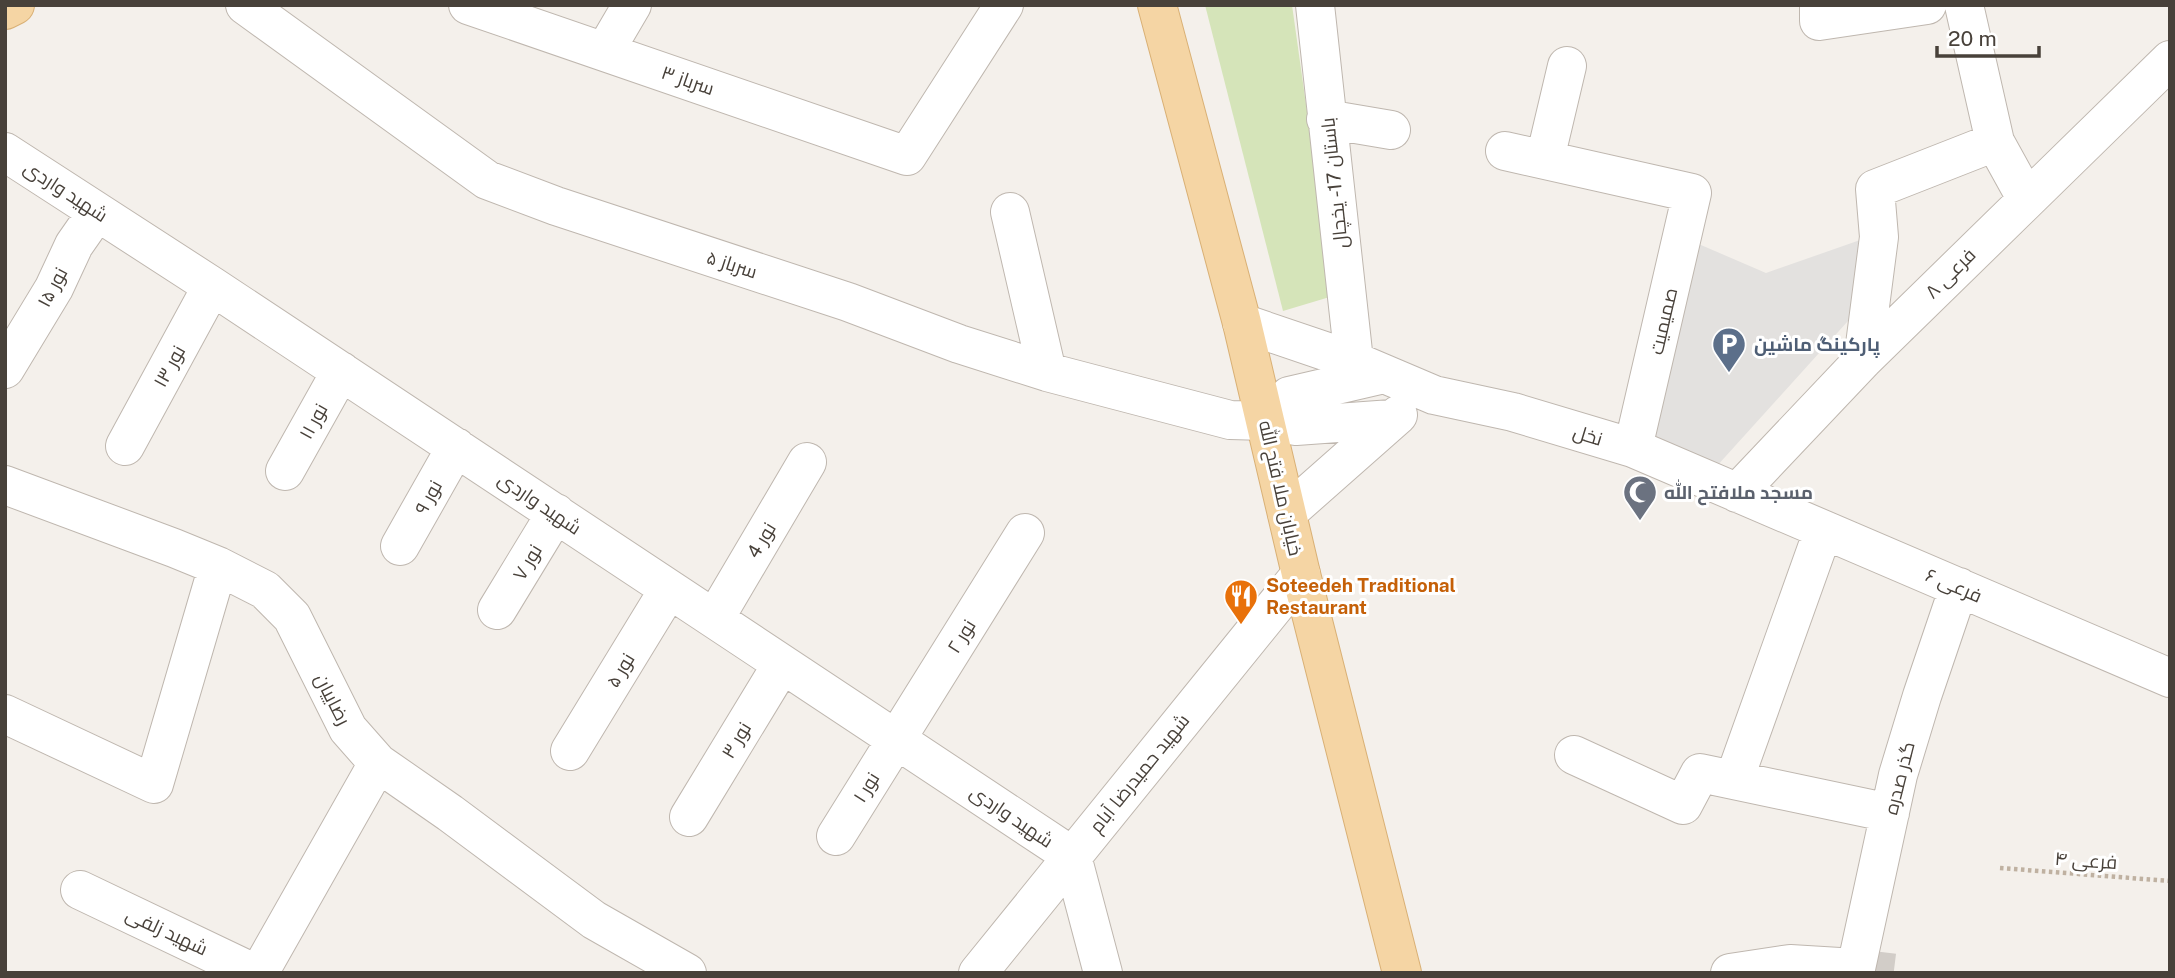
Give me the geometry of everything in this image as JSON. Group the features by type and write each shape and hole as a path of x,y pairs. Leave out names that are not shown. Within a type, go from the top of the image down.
{"main road":[{"path":"5,10 15,5"},
{"name":"خیابان ملا فتح الله","path":"1157,5 1266,421 1301,574 1402,973"}],"street":[{"name":"سرباز ۵","path":"245,5 487,180 1047,372 1230,420 1266,421 1296,426 1392,419"},
{"name":"سرباز ۳","path":"468,5 510,12 605,51 907,156 1004,5"},
{"path":"605,51 632,5"},
{"name":"باستان 17 - یخچال","path":"1315,5 1326,119 1369,368"},
{"path":"1819,5 1819,21 1927,5"},
{"path":"1964,5 1995,142 2026,198"},
{"name":"فرعی ۸","path":"1737,493 1863,360 2170,60"},
{"path":"1505,150 1545,159 1567,66"},
{"path":"1326,119 1391,130"},
{"path":"1863,360 1879,237 1875,189 1995,142"},
{"name":"شهید واردی","path":"5,152 341,371 1072,856"},
{"name":"صمیمیت","path":"1545,159 1692,193 1633,448"},
{"name":"نور ۱۵","path":"7,366 54,288 74,245 97,212"},
{"path":"1010,212 1047,372"},
{"name":"نور ۱۳","path":"125,446 212,286"},
{"name":"نخل","path":"1241,323 1369,368 1434,395 1513,412 1633,448 1737,493"},
{"path":"1266,421 1289,396 1369,368"},
{"name":"نور ۱۱","path":"285,471 341,371"},
{"path":"1287,513 1392,419 1434,395"},
{"name":"نور ۹","path":"400,547 456,447"},
{"name":"نور 4","path":"715,618 807,462"},
{"name":"رضاییان","path":"5,485 218,566 265,590 292,617 348,729 378,763 594,920 687,973"},
{"name":"فرعی ۶","path":"1737,493 2170,678"},
{"name":"نور ۷","path":"497,610 556,513"},
{"path":"1734,780 1823,531"},
{"name":"نور ۲","path":"896,739 1025,533"},
{"path":"5,714 153,784 218,566"},
{"name":"شهید حمیدرضا آبام","path":"978,973 1301,574"},
{"name":"گذر صدره","path":"1856,970 1898,775 1959,587"},
{"name":"نور ۵","path":"570,751 669,589"},
{"name":"نور ۳","path":"689,817 782,664"},
{"name":"نور ۱","path":"836,836 896,739"},
{"path":"1574,755 1683,805 1700,773 1890,813"},
{"path":"256,973 378,763"},
{"path":"1072,856 1103,973"},
{"name":"شهید زلفی","path":"80,890 256,973"},
{"path":"1730,973 1790,964 1856,970"}],"path":[{"name":"فرعی ۴","path":"2000,868 2170,881"}],"green space":[{"path":"1205,5 1292,5 1333,296 1283,311"}],"shaded area":[{"name":"پارکینگ ماشین","path":"1863,239 1857,311 1716,467 1642,438 1694,242 1766,273"}],"tunnel":[{"path":"1856,968 1897,973"}],"place":[{"name":"پارکینگ ماشین","path":"1729,374"},
{"name":"مسجد ملافتح الله","path":"1640,522"},
{"name":"Soteedeh Traditional Restaurant","path":"1241,626"}]}
